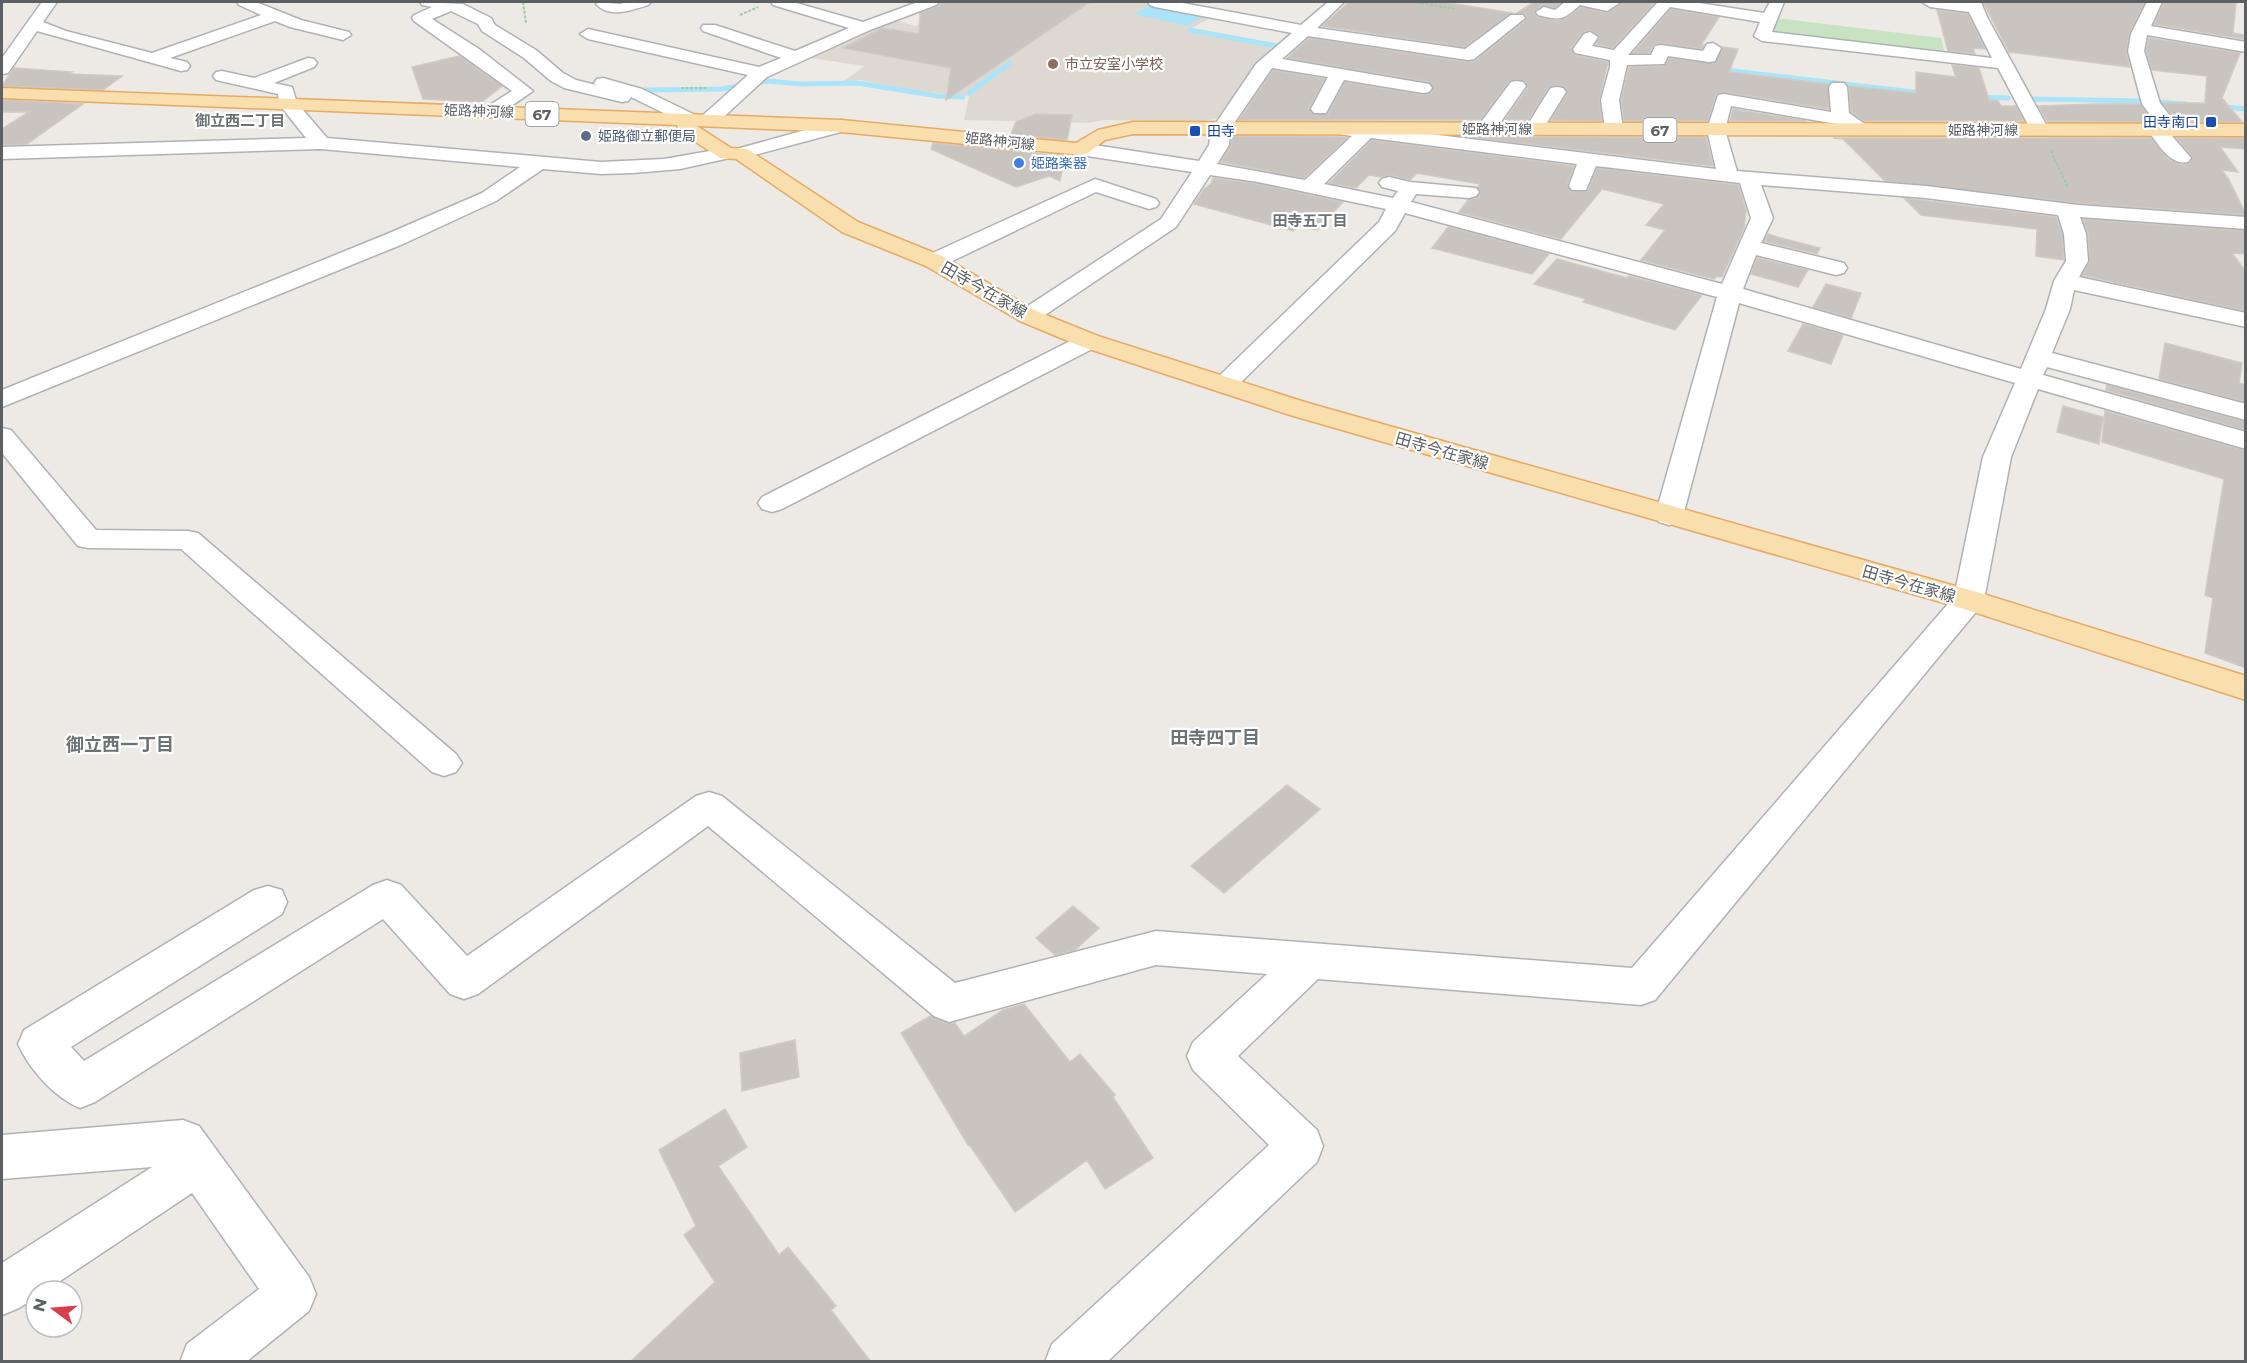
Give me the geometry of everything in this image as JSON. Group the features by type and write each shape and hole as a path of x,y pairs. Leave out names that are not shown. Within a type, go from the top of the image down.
{"main road":[{"name":"姫路神河線","path":"2,93 842,126 1081,149 1090,139 1133,128 2246,130"},
{"name":"田寺今在家線","path":"688,119 686,127 799,191 850,228 934,261 1028,316 1089,341 1224,386 1444,452 1969,600 2246,688"}],"street":[{"path":"244,2 296,24 320,30 343,28"},
{"path":"427,2 458,5 485,21 488,28 530,54 557,77 570,84 622,97"},
{"path":"604,4 620,9 643,2"},
{"path":"778,2 866,19 930,2"},
{"path":"710,120 755,79 893,2"},
{"path":"1155,2 1197,5 1305,31 1468,55 1517,18"},
{"path":"1028,316 1169,223 1219,145 1221,129 1268,62 1337,2"},
{"path":"1544,12 1558,15 1574,2"},
{"path":"1586,2 1607,6 1612,2"},
{"path":"1614,129 1610,100 1619,61 1667,2 1770,19"},
{"path":"1777,2 1762,36 2004,64"},
{"path":"1930,2 1974,5 2040,130"},
{"path":"2154,2 2139,36 2136,51 2151,102 2181,158"},
{"path":"2,69 33,24 52,4"},
{"path":"458,5 420,18 473,53 524,92 491,112"},
{"path":"154,58 276,15"},
{"path":"33,24 60,34 181,66"},
{"path":"709,28 795,57"},
{"path":"588,34 755,79"},
{"path":"2139,36 2242,53"},
{"path":"1590,37 1581,49 1664,73"},
{"path":"1619,61 1658,60 1661,50 1709,57 1713,48"},
{"path":"1902,52 1907,74"},
{"path":"1268,62 1423,88"},
{"path":"255,84 308,63"},
{"path":"1403,129 1436,63"},
{"path":"611,74 594,81 636,93 688,119"},
{"path":"1320,109 1339,74"},
{"path":"222,76 286,91 288,104 321,143"},
{"path":"1486,129 1517,86"},
{"path":"1838,87 1840,116 1867,130"},
{"path":"1534,129 1557,92"},
{"path":"1669,516 1730,293 1748,246 1762,218 1738,177 1716,130 1729,100 1850,121"},
{"path":"2,153 321,143 538,163 636,168 671,165 733,154 842,126"},
{"path":"1146,158 1187,128"},
{"path":"1340,129 1738,177 1926,192 2072,210 2246,223"},
{"path":"1310,186 1366,133"},
{"path":"1081,149 1205,167 1310,186 1405,197 1730,293 2034,367 2246,412"},
{"path":"1579,186 1589,159"},
{"path":"2,399 395,239 489,197 538,163"},
{"path":"1372,180 1405,197 1469,192"},
{"path":"934,261 1095,185 1149,203"},
{"path":"1224,386 1388,226 1405,197"},
{"path":"268,902 39,1044 80,1087 387,896 464,981 709,806 949,1003 1156,948 1641,987 1969,600 1997,457 2058,309 2065,281 2078,261 2072,210"},
{"path":"1748,246 1836,268"},
{"path":"2065,281 2195,304 2246,320"},
{"path":"772,503 1089,341"},
{"path":"2034,367 2246,441"},
{"path":"2,436 88,539 188,540 444,764"},
{"path":"1070,1362 1301,1146 1208,1056 1310,960"},
{"path":"2,1157 183,1143 292,1294 205,1362"},
{"path":"2,1291 198,1163"}],"path":[{"path":"1413,2 1456,9"},
{"path":"678,88 755,79"},
{"path":"2040,130 2072,210"}],"shaded area":[{"name":"市立安室小学校","path":"975,2 1145,2 1213,16 1189,30 1278,48 1221,117 1200,122 1104,120 1088,123 964,120 969,96 909,90 860,80 844,81 865,66 804,57 893,19 915,26"}],"green space":[{"path":"1776,18 1941,38 1945,54 1773,34"}],"water":[{"path":"1148,6 1202,17 1187,26 1134,14"}],"building":[{"path":"941,2 1090,2 946,100 951,68 843,48 882,28 919,34 920,13 937,7"},
{"path":"1349,2 1443,2 1512,13 1464,47 1322,26"},
{"path":"1534,2 1562,2 1554,8 1543,5 1534,12 1537,17 1557,21 1566,18 1581,7 1607,13 1623,2 1655,2 1613,48 1596,44 1600,37 1589,30 1582,33 1571,48 1575,55 1608,62 1599,99 1602,121 1551,120 1568,92 1565,87 1557,85 1549,87 1528,120 1505,120 1528,87 1525,81 1517,79 1509,81 1480,120 1239,120 1273,70 1325,79 1309,108 1314,115 1328,114 1345,82 1423,95 1429,94 1434,89 1429,82 1287,58 1309,38 1468,62 1475,61 1526,20 1525,14 1517,13"},
{"path":"1983,2 2145,2 2129,34 2126,51 2130,67 2009,52"},
{"path":"2164,2 2236,2 2233,33 2244,35 2243,39 2154,24"},
{"path":"1671,9 1719,17 1701,45 1704,45 1702,49 1661,43 1653,45 1650,53 1633,53"},
{"path":"1937,10 1968,14 1985,49 1973,48 1975,54 1948,51"},
{"path":"2149,38 2240,53 2222,98 2242,122 2177,122 2163,103 2205,103 2207,76 2152,70 2146,51"},
{"path":"1723,47 1738,49 1729,72 1828,84 1829,109 1724,92 1716,94 1708,121 1624,121 1621,100 1629,67 1664,66 1669,58 1715,63"},
{"path":"459,56 502,86 482,102 423,99 412,67"},
{"path":"1952,65 1979,68 1989,100 1998,101 2001,106 2016,106 2024,121 1864,121 1851,112 1849,86 1916,93 1916,72 1956,77"},
{"path":"14,68 72,72 68,74 122,76 103,90 2,86"},
{"path":"2,100 83,104 27,144 2,145 2,129 29,112 2,112"},
{"path":"2140,104 2153,122 2047,121 2038,106"},
{"path":"1733,109 1806,121 1730,121"},
{"path":"1035,114 1072,115 1067,140 1011,134 1016,122"},
{"path":"1232,136 1347,138 1304,178 1221,162 1231,146"},
{"path":"1472,137 1706,137 1713,166"},
{"path":"1833,138 2151,138 2168,159 2182,165 2190,163 2193,158 2177,138 2246,138 2246,149 2220,147 2238,172 2222,170 2246,215 2078,203 1885,181 1843,139"},
{"path":"1372,140 1574,166 1567,185 1572,192 1588,191 1597,168 1738,185 1746,210 1744,228 1722,277 1717,276 1714,279 1641,260 1665,230 1646,225 1664,204 1602,189 1561,239 1459,212 1468,200 1477,198 1481,193 1478,187 1480,184 1417,173 1410,180 1390,175 1381,177 1369,175 1356,188 1329,183"},
{"path":"933,143 1065,156 1060,181 1049,176 1016,187 931,149"},
{"path":"1213,178 1258,184 1343,202 1317,230 1299,226 1293,231 1194,204 1204,189 1211,184"},
{"path":"1904,198 2056,217 2062,234 2064,260 2036,256 2037,229 1921,215"},
{"path":"2083,219 2246,231 2246,254 2232,253 2246,272 2246,311 2082,275 2090,261 2088,234"},
{"path":"1448,227 1549,254 1532,274 1432,248"},
{"path":"1768,234 1820,248 1817,254 1764,241"},
{"path":"1757,258 1808,270 1798,287 1751,274"},
{"path":"1557,259 1702,295 1675,330 1583,302 1586,299 1534,284"},
{"path":"1826,284 1861,293 1851,318 1813,307"},
{"path":"1803,324 1843,335 1831,364 1788,351"},
{"path":"2165,343 2242,363 2239,383 2246,385 2246,402 2159,379"},
{"path":"2107,385 2246,422 2246,430 2106,390"},
{"path":"2063,406 2103,417 2099,444 2057,432"},
{"path":"2105,411 2246,451 2246,668 2205,653 2213,598 2205,595 2224,479 2102,442"},
{"path":"1287,785 1320,809 1224,893 1191,866"},
{"path":"1073,906 1099,928 1075,950 1055,955 1036,938"},
{"path":"1024,1004 1070,1062 1080,1054 1115,1095 1113,1097 1153,1158 1105,1189 1087,1160 1015,1212 968,1145 901,1033 930,1016 948,1024 955,1023 964,1036 1003,1010"},
{"path":"795,1040 799,1077 742,1091 740,1053"},
{"path":"725,1109 747,1147 718,1166 779,1255 788,1247 836,1306 831,1310 871,1362 630,1362 715,1282 684,1235 696,1226 659,1150"}],"waterway":[{"path":"1190,30 1309,52"},
{"path":"969,93 1010,63"},
{"path":"1716,69 1930,94"},
{"path":"644,90 722,89 768,81 801,84 857,83 938,96 963,97"},
{"path":"1975,97 2008,98"},
{"path":"2032,99 2141,101"},
{"path":"2157,102 2186,104"},
{"path":"2217,106 2246,109"}],"place":[{"name":"市立安室小学校","path":"1053,64"},
{"name":"田寺南口","path":"2211,122"},
{"name":"田寺","path":"1195,131"},
{"name":"姫路御立郵便局","path":"586,136"},
{"name":"姫路楽器","path":"1019,163"}],"district":[{"name":"御立西二丁目","path":"240,120"},
{"name":"田寺五丁目","path":"1310,220"},
{"name":"田寺四丁目","path":"1215,738"},
{"name":"御立西一丁目","path":"120,745"}]}
